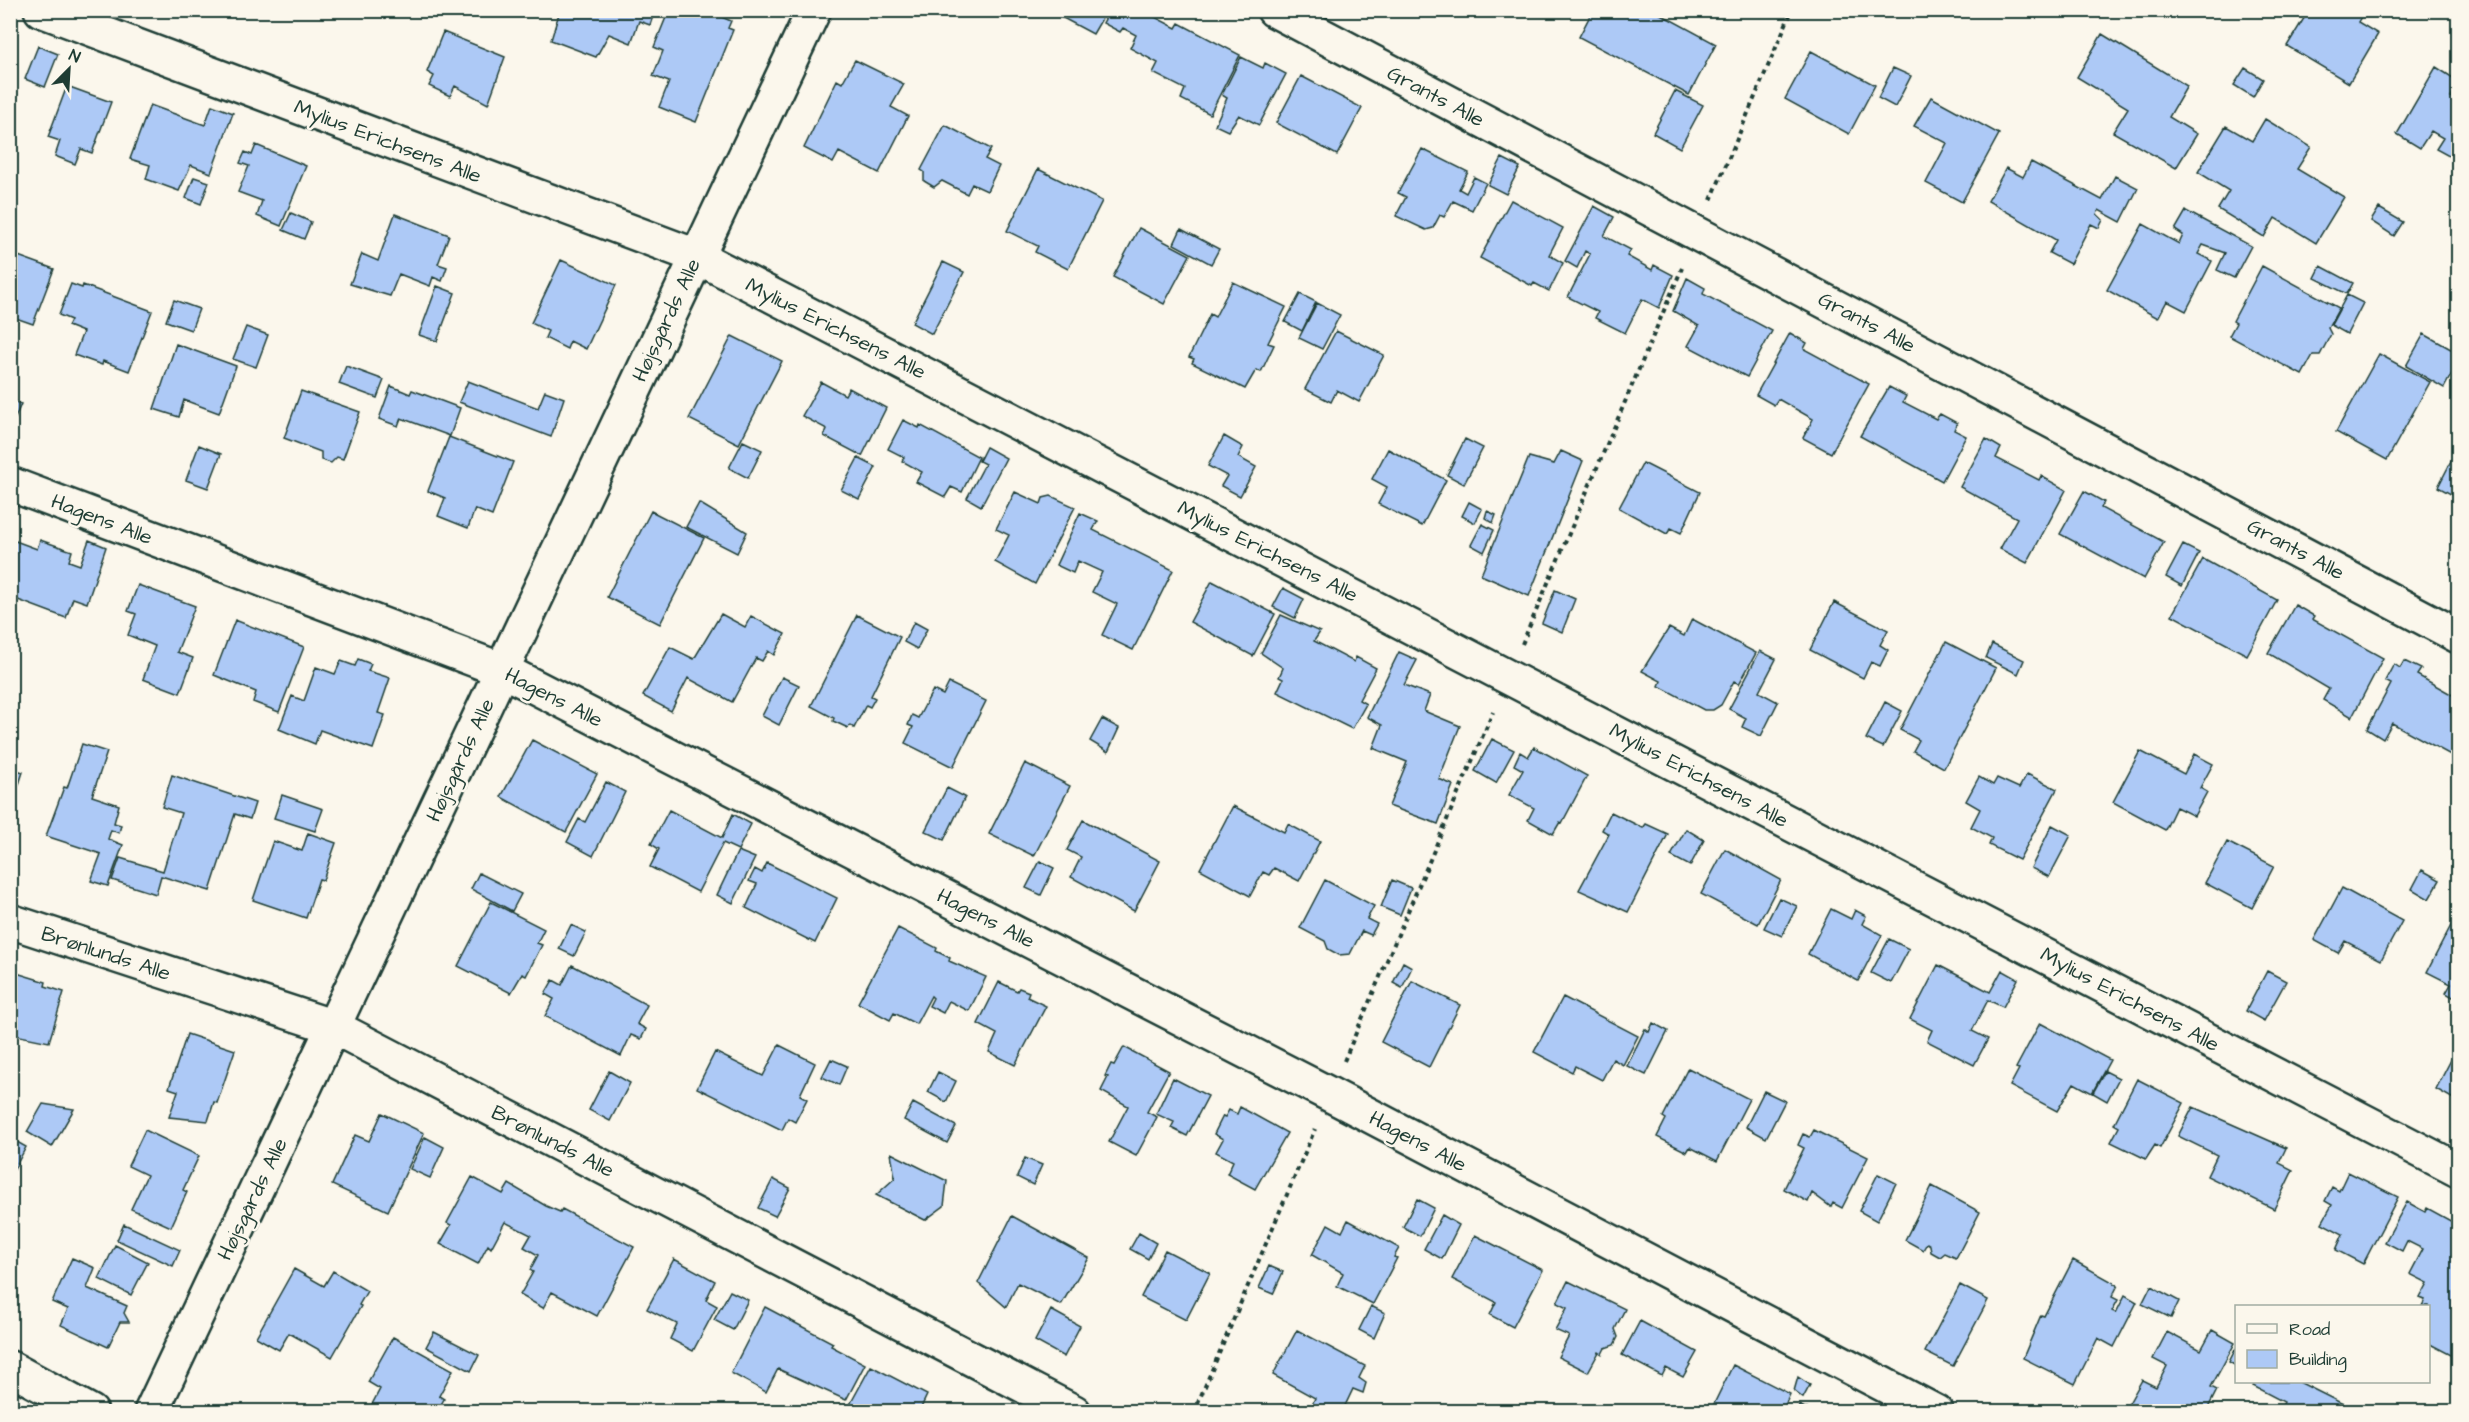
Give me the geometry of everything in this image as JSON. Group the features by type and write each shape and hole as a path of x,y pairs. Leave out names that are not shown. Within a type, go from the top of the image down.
{"street":[{"name":"Mylius Erichsens Alle","path":"41,10 696,256 2458,1170"},
{"name":"Højsgårds Alle","path":"151,1412 814,10"},
{"name":"Grants Alle","path":"1274,10 2458,636"},
{"name":"Hagens Alle","path":"10,484 502,670 1329,1094 1936,1412"},
{"name":"Brønlunds Alle","path":"10,921 334,1027 1074,1412"},
{"path":"10,1368 91,1412"}],"path":[{"path":"1783,10 1791,14"}],"building":[{"path":"560,10 655,10 650,25 639,21 631,43 609,34 596,57 551,40"},
{"path":"669,10 683,10 699,16 701,10 705,10 731,21 728,28 733,30 696,122 659,107 669,82 653,76 663,51 654,47"},
{"path":"1048,10 1107,10 1093,34"},
{"path":"1110,10 1149,10 1147,13 1176,28 1179,23 1240,55 1210,114 1181,99 1185,89 1153,73 1158,63 1130,48 1136,35 1123,28 1120,32 1103,23"},
{"path":"1593,10 1653,10 1716,44 1689,95 1579,37"},
{"path":"2309,10 2354,10 2362,15 2358,22 2378,34 2349,83 2287,46"},
{"path":"443,32 505,57 488,104 455,86 450,96 429,86 434,76 427,72"},
{"path":"2102,34 2187,86 2169,117 2197,134 2176,168 2113,132 2128,108 2077,77"},
{"path":"38,46 58,54 45,87 25,79"},
{"path":"1811,51 1875,85 1849,134 1785,99"},
{"path":"1241,57 1263,68 1265,63 1286,74 1259,125 1239,115 1228,131 1215,125 1227,98 1222,95"},
{"path":"855,60 904,84 891,107 908,116 879,173 839,152 833,163 804,148 837,80 842,83"},
{"path":"2436,67 2458,81 2451,97 2458,101 2458,161 2436,149 2443,138 2431,131 2420,148 2397,134"},
{"path":"1893,68 1911,76 1895,107 1878,98"},
{"path":"2245,68 2263,79 2253,97 2234,85"},
{"path":"1301,76 1362,108 1337,155 1276,123"},
{"path":"67,86 111,102 92,153 81,149 75,164 55,156 60,141 48,137"},
{"path":"1675,91 1703,105 1680,148 1653,133"},
{"path":"1931,97 1999,134 1962,202 1926,183 1947,143 1914,126"},
{"path":"150,105 205,125 212,105 233,113 211,173 191,165 179,191 146,179 150,165 130,159"},
{"path":"2265,119 2311,147 2297,169 2344,197 2316,243 2275,218 2264,237 2218,209 2229,191 2198,172 2226,126 2252,141"},
{"path":"945,125 991,149 985,159 999,166 987,191 972,184 967,194 942,181 934,187 924,181 924,172 921,170"},
{"path":"256,145 306,166 281,226 257,216 262,201 238,192 249,166 240,163 245,152 252,155"},
{"path":"1422,149 1468,172 1459,189 1466,193 1474,177 1486,183 1472,210 1453,201 1444,217 1440,215 1433,228 1426,230 1396,216 1406,197 1398,193"},
{"path":"1502,158 1520,167 1506,194 1488,185"},
{"path":"2031,162 2102,200 2115,176 2138,188 2121,222 2099,210 2097,214 2103,220 2099,228 2091,224 2070,264 2049,253 2056,240 1988,201 2006,168 2023,177"},
{"path":"1038,169 1102,201 1068,269 1035,252 1038,246 1007,231"},
{"path":"194,177 209,182 201,204 186,198"},
{"path":"1511,200 1563,228 1549,255 1563,263 1549,291 1534,283 1532,286 1480,258"},
{"path":"1594,206 1614,217 1604,236 1631,250 1627,256 1652,270 1654,265 1673,275 1659,308 1642,299 1625,333 1595,318 1598,312 1568,297 1590,254 1585,251 1577,268 1565,261"},
{"path":"2379,208 2403,222 2394,236 2371,221"},
{"path":"2186,211 2251,246 2234,278 2217,270 2225,253 2203,245 2198,254 2212,261 2186,311 2167,301 2158,318 2107,290 2143,224 2179,244 2183,235 2175,230"},
{"path":"291,213 311,222 304,239 283,230"},
{"path":"395,214 449,235 438,264 447,267 442,281 433,277 430,286 399,274 390,296 350,284 362,254 378,261"},
{"path":"1139,228 1190,255 1164,304 1113,277"},
{"path":"1181,229 1219,249 1211,264 1174,244"},
{"path":"10,253 54,269 33,324 10,316"},
{"path":"561,260 616,285 586,349 570,341 567,349 545,338 548,331 531,323"},
{"path":"943,262 964,272 932,334 912,323"},
{"path":"2262,266 2339,308 2328,328 2331,334 2320,355 2313,355 2302,375 2229,336 2236,323 2233,321"},
{"path":"2321,266 2353,283 2347,294 2315,278"},
{"path":"1687,278 1705,288 1703,294 1772,331 1747,377 1688,346 1699,326 1673,311"},
{"path":"1233,282 1286,307 1268,343 1274,345 1261,372 1256,370 1245,389 1192,363 1194,359 1189,357 1210,314 1215,317"},
{"path":"71,284 82,288 83,285 152,311 129,371 103,361 102,365 74,355 83,332 68,326 71,320 59,315"},
{"path":"437,286 455,293 437,341 419,335"},
{"path":"1300,294 1316,302 1302,331 1285,322"},
{"path":"2347,295 2363,303 2347,334 2331,325"},
{"path":"174,300 199,309 191,330 166,321"},
{"path":"1317,303 1340,315 1322,349 1299,338"},
{"path":"246,327 268,335 256,367 233,359"},
{"path":"1336,331 1384,355 1359,402 1337,390 1331,402 1305,389"},
{"path":"1790,333 1807,343 1804,349 1869,384 1831,453 1803,438 1813,419 1778,399 1774,405 1756,395"},
{"path":"2424,334 2458,353 2458,362 2444,388 2406,366"},
{"path":"732,336 782,361 739,444 689,419"},
{"path":"176,344 236,366 219,413 184,400 179,417 154,409"},
{"path":"2379,354 2430,382 2387,460 2336,432"},
{"path":"346,366 384,380 377,398 339,384"},
{"path":"468,381 538,408 545,391 564,398 551,437 459,402"},
{"path":"821,382 845,395 849,388 886,408 862,456 824,436 827,429 802,416"},
{"path":"391,386 410,394 412,390 460,408 450,436 401,418 398,426 379,419"},
{"path":"1889,387 1906,396 1903,402 1936,419 1940,414 1957,423 1954,430 1966,436 1942,481 1860,436"},
{"path":"301,391 360,412 343,459 337,457 331,463 321,460 321,452 284,438"},
{"path":"10,400 21,404 10,430"},
{"path":"903,420 919,428 920,425 979,457 962,492 951,487 945,497 916,482 922,472 902,461 904,457 888,449"},
{"path":"1224,436 1243,447 1238,457 1256,467 1240,496 1221,486 1227,476 1208,466"},
{"path":"449,437 513,462 492,516 475,509 468,528 438,516 445,498 428,491"},
{"path":"1465,439 1483,448 1464,484 1447,475"},
{"path":"1986,439 2001,448 1996,458 2039,480 2041,476 2066,490 2027,563 2000,549 2017,518 1960,487"},
{"path":"743,441 762,450 748,478 729,468"},
{"path":"199,445 221,454 208,488 186,480"},
{"path":"986,447 1006,458 981,506 967,498 985,464 979,461"},
{"path":"2458,448 2458,498 2438,487"},
{"path":"1388,449 1446,480 1422,526 1378,504 1387,487 1372,479"},
{"path":"1561,451 1583,461 1529,596 1481,575 1529,457 1554,464"},
{"path":"858,458 876,467 859,499 841,490"},
{"path":"1643,463 1700,492 1681,533 1671,528 1667,534 1619,508"},
{"path":"2084,491 2104,502 2101,508 2164,542 2144,579 2060,534"},
{"path":"1015,492 1041,504 1043,498 1051,496 1075,507 1035,584 995,562 1009,535 996,529"},
{"path":"1469,502 1482,509 1475,523 1462,516"},
{"path":"699,503 747,532 737,553 686,527"},
{"path":"651,511 704,538 660,624 607,597"},
{"path":"1487,511 1496,515 1493,523 1485,518"},
{"path":"1080,513 1098,521 1093,530 1173,570 1133,650 1102,635 1117,604 1092,592 1102,572 1078,561 1073,573 1056,565"},
{"path":"1482,524 1494,530 1484,552 1471,545"},
{"path":"10,539 37,549 40,540 72,551 69,561 80,565 89,540 106,547 87,603 73,598 66,618 10,597"},
{"path":"2183,545 2199,553 2182,586 2166,577"},
{"path":"2203,559 2277,600 2247,655 2172,615"},
{"path":"1212,581 1275,614 1253,656 1190,622"},
{"path":"138,585 195,606 177,652 193,658 180,693 143,679 155,646 128,635 136,614 128,611"},
{"path":"1283,588 1304,599 1295,618 1273,607"},
{"path":"1555,590 1575,599 1562,632 1542,623"},
{"path":"1834,602 1888,630 1880,645 1888,650 1880,666 1871,662 1863,678 1810,650"},
{"path":"2295,605 2314,616 2312,619 2383,658 2352,717 2323,700 2329,689 2268,653"},
{"path":"721,614 745,627 751,616 785,634 774,655 768,651 762,661 756,658 732,702 688,678 671,711 643,696 670,647 694,659"},
{"path":"857,615 900,637 871,696 875,698 870,707 866,705 854,728 850,725 848,728 811,706"},
{"path":"1281,615 1320,632 1314,641 1354,662 1356,657 1376,668 1359,700 1366,704 1352,729 1277,692 1283,679 1279,677 1283,668 1261,653"},
{"path":"1692,619 1756,653 1739,684 1734,681 1721,705 1713,710 1704,710 1659,686 1661,681 1642,671 1669,628 1684,636"},
{"path":"235,620 304,647 279,712 253,702 256,692 214,675"},
{"path":"914,622 927,629 917,649 904,642"},
{"path":"1946,642 1996,668 1944,768 1913,751 1919,740 1900,730"},
{"path":"1992,644 2024,660 2018,674 1986,658"},
{"path":"1760,651 1776,659 1759,692 1778,702 1761,736 1742,727 1746,718 1729,709"},
{"path":"1399,652 1417,660 1404,685 1430,695 1424,711 1460,726 1439,779 1453,785 1438,824 1389,806 1407,762 1373,748 1382,725 1367,717"},
{"path":"358,659 371,664 368,671 390,678 378,713 385,715 373,749 320,730 315,744 279,729 292,696 304,701 316,667 335,674 341,661 355,666"},
{"path":"2404,661 2421,669 2417,675 2458,698 2458,759 2392,723 2383,739 2367,729 2391,684 2385,681 2394,664 2400,668"},
{"path":"782,677 799,685 779,725 762,716"},
{"path":"949,683 986,701 953,767 905,743 913,727 908,725 912,715 918,718 933,690 943,695"},
{"path":"1885,702 1902,711 1883,747 1866,739"},
{"path":"1102,719 1119,728 1108,752 1090,741"},
{"path":"1492,739 1514,750 1496,783 1475,771"},
{"path":"532,740 597,774 566,832 501,797"},
{"path":"82,744 107,752 92,796 119,805 114,823 121,825 119,833 111,830 108,839 123,845 108,886 91,881 101,854 46,836 64,787 67,788"},
{"path":"1534,747 1587,776 1562,823 1560,822 1553,834 1528,820 1534,808 1509,795 1523,770 1514,765 1520,752 1528,757"},
{"path":"2140,751 2184,774 2194,754 2213,764 2200,788 2207,792 2194,816 2176,807 2165,830 2113,802"},
{"path":"1025,763 1070,786 1034,856 989,834"},
{"path":"10,768 23,772 12,806 10,806"},
{"path":"2027,774 2057,789 2019,860 1989,845 1992,838 1971,827 1980,809 1966,801 1979,777 1993,785 1997,778 2019,788"},
{"path":"172,775 255,803 250,819 235,814 210,891 161,876 156,894 112,880 120,858 163,871 181,813 162,807"},
{"path":"606,782 625,792 593,856 567,842 579,819 585,822"},
{"path":"947,788 965,797 944,840 925,831"},
{"path":"282,795 323,809 315,831 274,818"},
{"path":"1233,806 1284,832 1288,824 1320,841 1299,881 1274,868 1269,875 1263,872 1250,896 1200,869"},
{"path":"669,810 722,838 733,814 751,824 738,850 723,843 698,892 650,867 659,849 651,844"},
{"path":"1611,812 1643,828 1646,824 1668,834 1628,912 1579,890 1609,834 1602,830"},
{"path":"1083,820 1160,861 1134,911 1071,877 1081,857 1067,850"},
{"path":"2052,825 2071,835 2049,877 2031,868"},
{"path":"1686,829 1704,840 1690,866 1671,856"},
{"path":"308,833 336,843 323,880 319,879 306,918 253,900 273,841 302,851"},
{"path":"2227,842 2274,866 2252,908 2205,883"},
{"path":"1725,849 1781,880 1758,924 1701,894"},
{"path":"738,851 755,858 733,903 717,895"},
{"path":"1040,861 1054,868 1041,895 1026,888"},
{"path":"767,863 837,898 815,943 746,908 757,884 749,881 755,869 762,873"},
{"path":"2422,870 2440,880 2429,899 2412,889"},
{"path":"479,873 521,894 512,911 471,889"},
{"path":"1325,880 1374,906 1367,919 1377,924 1371,935 1362,931 1350,954 1339,955 1328,949 1325,941 1300,928"},
{"path":"1392,880 1411,888 1400,915 1381,907"},
{"path":"2342,888 2402,921 2381,960 2345,941 2338,953 2314,940"},
{"path":"1779,898 1797,906 1782,936 1764,928"},
{"path":"491,902 544,929 537,943 542,945 526,976 522,974 511,993 458,966"},
{"path":"1831,909 1851,919 1855,910 1866,916 1862,924 1882,935 1858,981 1808,954"},
{"path":"2458,912 2458,1000 2446,993 2451,984 2427,972"},
{"path":"571,925 586,932 574,956 559,949"},
{"path":"898,928 937,948 936,951 950,958 949,961 986,977 969,1011 949,1001 943,1013 929,1006 933,998 931,996 916,1024 894,1013 890,1020 858,1003"},
{"path":"1889,939 1909,949 1891,983 1871,973"},
{"path":"1403,962 1412,967 1402,988 1393,983"},
{"path":"572,965 647,1005 637,1024 646,1029 641,1039 631,1035 621,1056 545,1016 554,999 545,994 553,980 562,985"},
{"path":"1938,965 1990,992 2002,970 2018,979 2003,1007 1988,1000 1972,1031 1988,1039 1974,1065 1927,1041 1932,1030 1910,1019"},
{"path":"10,971 46,982 45,986 64,992 49,1042 10,1034"},
{"path":"2267,971 2286,981 2264,1021 2246,1011"},
{"path":"1412,981 1460,1005 1429,1067 1381,1042"},
{"path":"999,982 1017,991 1019,988 1029,992 1027,997 1046,1006 1015,1065 989,1052 997,1034 978,1024"},
{"path":"1563,997 1638,1036 1623,1065 1613,1059 1602,1080 1575,1066 1572,1072 1534,1052"},
{"path":"1653,1023 1668,1031 1646,1075 1627,1066 1645,1029 1649,1032"},
{"path":"2040,1023 2110,1060 2092,1093 2074,1083 2057,1111 2010,1086 2019,1069 2016,1068"},
{"path":"187,1034 235,1050 217,1103 214,1102 208,1121 169,1117 178,1091 169,1088"},
{"path":"779,1045 815,1063 800,1095 807,1099 795,1122 788,1118 782,1130 697,1088 715,1052 763,1076"},
{"path":"1124,1047 1169,1071 1147,1112 1157,1117 1136,1156 1109,1142 1128,1106 1101,1091 1111,1064 1114,1065"},
{"path":"2453,1056 2458,1058 2457,1101 2436,1089"},
{"path":"831,1059 847,1066 839,1085 822,1077"},
{"path":"1688,1068 1749,1099 1717,1161 1690,1147 1687,1152 1657,1137 1666,1119 1663,1117"},
{"path":"609,1071 630,1083 610,1121 589,1110"},
{"path":"2105,1071 2119,1078 2107,1101 2093,1093"},
{"path":"938,1072 956,1081 946,1102 928,1092"},
{"path":"1173,1078 1208,1096 1187,1136 1171,1128 1174,1122 1156,1114"},
{"path":"2137,1079 2184,1103 2160,1148 2155,1145 2146,1159 2111,1142 2119,1127 2114,1124"},
{"path":"1764,1091 1785,1101 1766,1138 1746,1127"},
{"path":"913,1103 956,1126 947,1143 904,1120"},
{"path":"43,1104 74,1109 52,1147 27,1132"},
{"path":"1240,1107 1287,1133 1255,1189 1227,1174 1233,1161 1216,1152 1223,1139 1214,1134 1223,1116 1225,1117 1229,1110 1237,1114"},
{"path":"2193,1107 2286,1148 2279,1163 2293,1170 2274,1209 2207,1176 2217,1155 2178,1136"},
{"path":"382,1113 424,1133 388,1211 332,1185 355,1135 369,1141"},
{"path":"145,1130 199,1156 183,1190 187,1192 171,1227 131,1209 147,1175 128,1166"},
{"path":"1814,1130 1868,1157 1842,1208 1833,1203 1831,1207 1812,1193 1808,1202 1784,1189 1804,1148 1798,1145 1803,1134 1810,1137"},
{"path":"425,1137 444,1147 430,1178 410,1169"},
{"path":"10,1138 26,1147 10,1177"},
{"path":"891,1153 947,1181 944,1206 925,1220 876,1195 895,1178"},
{"path":"1025,1158 1042,1165 1033,1185 1017,1177"},
{"path":"2348,1172 2398,1197 2363,1264 2336,1250 2343,1234 2322,1223 2332,1205 2325,1201 2332,1187 2339,1191"},
{"path":"1878,1174 1896,1183 1877,1221 1859,1211"},
{"path":"472,1177 503,1194 509,1184 546,1206 560,1212 562,1209 634,1247 597,1316 552,1292 543,1308 520,1295 533,1272 530,1270 538,1255 524,1247 531,1235 505,1222 491,1248 488,1245 478,1264 440,1244 451,1225 447,1223"},
{"path":"773,1179 790,1188 775,1216 758,1208"},
{"path":"1932,1186 1980,1212 1956,1258 1945,1253 1940,1257 1931,1252 1930,1245 1927,1243 1923,1250 1905,1240"},
{"path":"1417,1199 1434,1208 1420,1236 1403,1227"},
{"path":"2407,1202 2425,1212 2427,1208 2458,1225 2458,1345 2453,1356 2430,1344 2430,1305 2422,1305 2425,1300 2420,1298 2428,1283 2410,1274 2423,1249 2407,1241 2402,1251 2385,1242"},
{"path":"1442,1215 1459,1225 1442,1259 1424,1249"},
{"path":"1012,1216 1089,1258 1061,1305 1018,1283 1006,1307 978,1283"},
{"path":"1348,1220 1399,1248 1394,1257 1397,1258 1373,1304 1337,1286 1343,1273 1312,1255 1328,1224 1342,1232"},
{"path":"124,1224 180,1250 173,1266 117,1240"},
{"path":"1139,1233 1156,1243 1148,1259 1130,1249"},
{"path":"1475,1235 1543,1270 1513,1327 1490,1315 1496,1302 1452,1279"},
{"path":"115,1245 148,1262 131,1295 99,1279"},
{"path":"1165,1250 1210,1273 1186,1320 1141,1297"},
{"path":"72,1258 95,1268 87,1288 127,1306 124,1313 129,1322 120,1322 108,1347 61,1325 68,1309 52,1302"},
{"path":"674,1259 715,1281 706,1300 717,1306 693,1351 670,1339 677,1324 647,1309"},
{"path":"2073,1260 2118,1285 2112,1297 2118,1300 2112,1311 2116,1313 2125,1295 2137,1302 2114,1347 2098,1338 2075,1384 2023,1358 2041,1315 2044,1316"},
{"path":"1269,1266 1283,1272 1273,1294 1259,1288"},
{"path":"294,1269 324,1286 333,1271 367,1291 332,1357 289,1333 279,1350 256,1337"},
{"path":"1568,1281 1625,1309 1615,1329 1618,1337 1614,1345 1605,1348 1602,1354 1599,1352 1588,1372 1558,1357 1569,1336 1555,1330 1567,1308 1557,1303"},
{"path":"1960,1285 1988,1300 1953,1366 1925,1352"},
{"path":"2151,1286 2179,1301 2171,1318 2142,1304"},
{"path":"730,1291 748,1300 733,1330 714,1320"},
{"path":"1371,1306 1385,1313 1374,1338 1359,1330"},
{"path":"765,1307 833,1343 831,1346 865,1364 846,1400 778,1369 766,1392 731,1373"},
{"path":"1051,1310 1080,1326 1064,1357 1035,1341"},
{"path":"1640,1321 1697,1352 1683,1377 1666,1368 1662,1376 1622,1355"},
{"path":"1297,1330 1365,1366 1359,1378 1366,1383 1363,1393 1353,1389 1342,1412 1315,1412 1310,1409 1315,1398 1273,1375"},
{"path":"2212,1330 2235,1343 2211,1387 2217,1390 2206,1412 2140,1412 2128,1405 2142,1380 2156,1387 2167,1366 2153,1359 2167,1332 2201,1350"},
{"path":"434,1332 479,1355 471,1371 426,1347"},
{"path":"393,1337 453,1370 439,1396 444,1399 437,1412 368,1412 380,1389 368,1382"},
{"path":"2235,1350 2235,1365 2229,1362"},
{"path":"1733,1365 1790,1394 1782,1412 1710,1412"},
{"path":"871,1366 927,1395 920,1410 923,1412 847,1410"},
{"path":"1798,1377 1810,1385 1803,1398 1794,1391"},
{"path":"2255,1383 2301,1383 2359,1412 2279,1412 2284,1402 2253,1386"},
{"path":"10,1397 31,1408 29,1412 10,1412"},
{"path":"1799,1405 1813,1412 1796,1412"}]}
